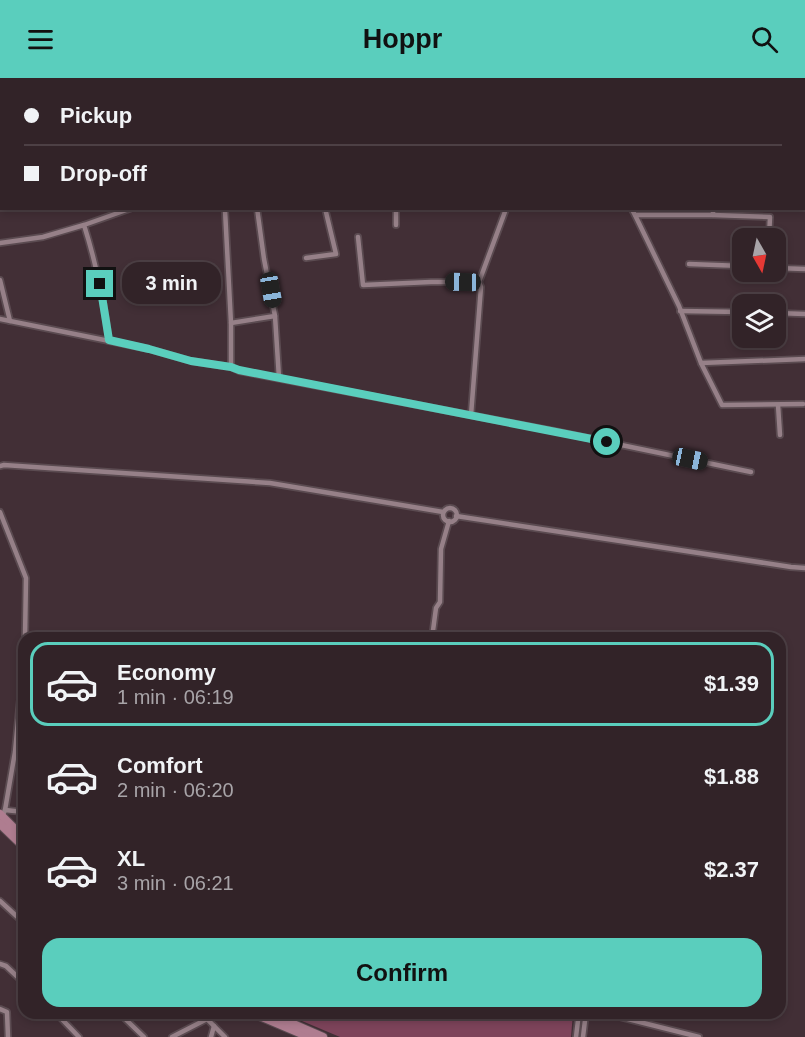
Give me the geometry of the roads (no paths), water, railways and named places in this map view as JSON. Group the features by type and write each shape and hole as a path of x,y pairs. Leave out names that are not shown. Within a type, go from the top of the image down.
{"main road":[{"path":"1,817 18,833"},
{"path":"1,817 18,839"},
{"path":"267,1019 309,1037"},
{"path":"282,1019 323,1037"}],"street":[{"path":"0,243 43,237 126,210"},
{"path":"225,210 231,367"},
{"path":"257,210 275,316 279,378"},
{"path":"306,258 336,254 325,210"},
{"path":"396,210 396,225"},
{"path":"471,415 481,287 479,282 506,210"},
{"path":"632,210 722,405 803,404"},
{"path":"635,215 713,212 770,217 769,228"},
{"path":"84,225 93,252 109,340"},
{"path":"358,237 363,285 479,282"},
{"path":"690,264 732,266"},
{"path":"786,268 805,269"},
{"path":"0,280 10,321"},
{"path":"680,310 732,312"},
{"path":"786,313 805,314"},
{"path":"231,323 275,316"},
{"path":"0,319 109,340 191,361 231,367 751,472"},
{"path":"701,363 805,358"},
{"path":"778,405 780,435"},
{"path":"0,466 270,483 443,512 452,508 456,516"},
{"path":"0,512 26,578 25,632"},
{"path":"443,512 444,518 449,521"},
{"path":"433,632 436,608 440,602 441,549 449,521 456,516"},
{"path":"456,516 805,568"},
{"path":"18,721 15,752 1,817 18,813"},
{"path":"0,901 18,918"},
{"path":"0,964 6,966 18,977"},
{"path":"0,1009 7,1012 8,1037"},
{"path":"62,1019 79,1037"},
{"path":"125,1019 144,1037"},
{"path":"172,1037 207,1019 225,1037"},
{"path":"576,1037 578,1019"},
{"path":"583,1037 585,1019"},
{"path":"628,1019 699,1037"},
{"path":"211,1037 214,1026"}]}
